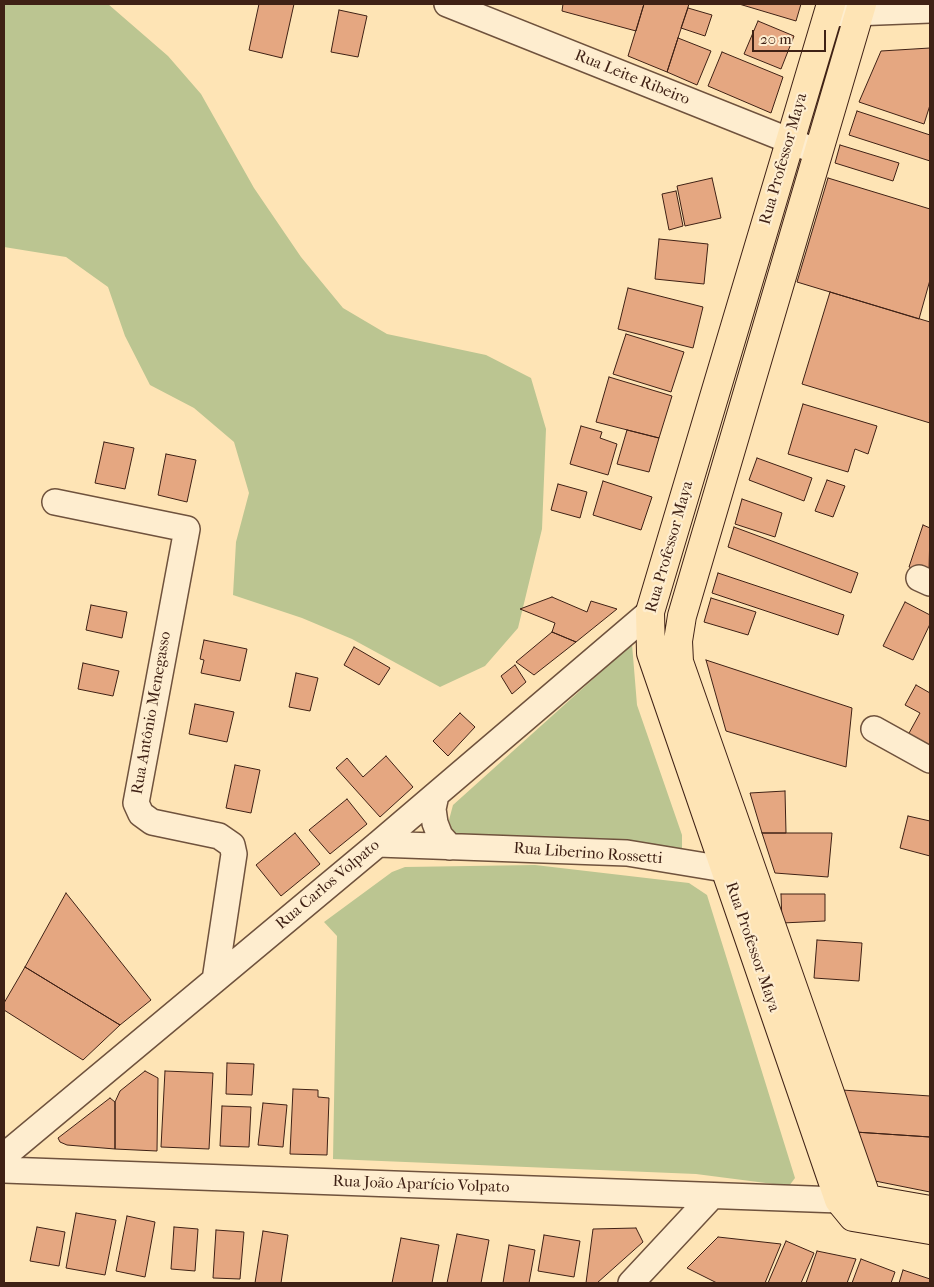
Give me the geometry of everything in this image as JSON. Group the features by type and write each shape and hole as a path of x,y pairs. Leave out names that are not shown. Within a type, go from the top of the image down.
{"main road":[{"name":"Rua Professor Maya","path":"860,8 682,616 678,641 679,662 867,1199"},
{"name":"Rua Professor Maya","path":"829,9 650,612 651,653 655,670 839,1200"},
{"path":"747,286 777,294"},
{"path":"709,412 740,419"},
{"path":"650,612 682,616"},
{"path":"724,869 751,867"},
{"path":"839,1200 867,1199 930,1210"},
{"path":"839,1200 852,1217 930,1230"}],"street":[{"name":"Rua Leite Ribeiro","path":"447,4 818,152"},
{"path":"829,9 930,10"},
{"name":"Rua Antônio Menegasso","path":"55,502 187,529 136,803 141,814 152,822 219,836 232,845 234,854 215,980"},
{"name":"Rua Carlos Volpato","path":"4,1156 378,844 650,612"},
{"path":"874,728 930,760"},
{"path":"436,795 433,809 435,823 440,836 450,846"},
{"name":"Rua Liberino Rossetti","path":"378,844 627,853 724,869"},
{"name":"Rua João Aparício Volpato","path":"4,1170 839,1200"},
{"path":"631,1283 712,1196"}],"green space":[{"path":"4,4 108,4 168,56 201,94 254,188 301,257 343,308 387,334 486,355 531,378 546,429 542,529 518,628 485,666 440,687 352,639 302,618 233,595 236,542 249,493 234,442 194,408 150,385 125,336 108,287 66,257 4,247"},
{"path":"632,644 637,705 682,835 682,850 588,838 460,837 453,834 449,820 453,805"},
{"path":"535,865 689,883 707,895 795,1178 789,1186 696,1174 333,1159 337,936 324,922 392,872 405,867"}],"building":[{"path":"259,4 294,4 282,58 249,50"},
{"path":"563,4 644,4 636,31 562,11"},
{"path":"644,4 689,4 667,72 628,56"},
{"path":"739,4 801,4 796,21"},
{"path":"688,8 712,15 705,36 681,28"},
{"path":"339,10 367,16 358,57 331,52"},
{"path":"758,21 794,36 781,69 744,54"},
{"path":"678,38 711,51 697,85 667,72"},
{"path":"930,48 930,105 924,124 859,102 881,51"},
{"path":"722,52 783,77 771,113 708,86"},
{"path":"857,111 930,135 930,161 849,135"},
{"path":"840,145 899,163 893,181 835,163"},
{"path":"712,178 721,218 685,226 677,186"},
{"path":"828,178 930,209 930,280 919,319 797,282"},
{"path":"676,191 683,226 669,230 662,194"},
{"path":"659,239 708,244 704,284 655,279"},
{"path":"628,288 703,307 693,348 618,329"},
{"path":"830,292 930,322 930,423 802,384"},
{"path":"626,334 684,352 671,392 613,374"},
{"path":"609,377 672,396 659,438 596,422"},
{"path":"803,404 877,426 868,454 855,449 848,472 788,454"},
{"path":"581,426 602,432 600,438 617,444 608,475 570,464"},
{"path":"627,430 659,438 649,472 617,464"},
{"path":"104,442 134,448 125,489 95,483"},
{"path":"166,454 196,460 187,502 158,495"},
{"path":"757,458 812,478 804,501 749,480"},
{"path":"827,480 845,486 833,517 815,511"},
{"path":"603,481 652,497 641,530 593,515"},
{"path":"558,484 587,492 580,518 551,510"},
{"path":"742,499 782,513 775,537 735,524"},
{"path":"923,525 930,528 929,573 909,567"},
{"path":"734,527 858,573 851,593 728,547"},
{"path":"718,573 844,615 838,635 712,593"},
{"path":"552,597 587,612 591,601 617,609 576,642 552,632 555,623 520,609"},
{"path":"711,598 756,612 748,635 704,622"},
{"path":"905,602 930,615 930,624 913,660 883,646"},
{"path":"91,605 127,612 122,638 86,630"},
{"path":"552,632 576,642 534,675 516,662"},
{"path":"204,640 247,649 240,681 201,673 204,660 200,659"},
{"path":"354,647 390,668 379,685 344,665"},
{"path":"706,660 852,708 846,767 726,731"},
{"path":"83,663 119,671 113,696 78,689"},
{"path":"515,665 526,682 512,694 501,676"},
{"path":"296,673 318,678 310,711 289,707"},
{"path":"916,685 930,693 930,746 908,735 920,713 905,705"},
{"path":"195,704 234,712 227,742 189,734"},
{"path":"460,713 475,727 448,756 433,741"},
{"path":"386,756 413,787 380,817 336,768 347,758 363,777"},
{"path":"235,765 260,770 251,813 226,808"},
{"path":"785,791 786,833 762,833 750,793"},
{"path":"347,799 367,824 330,854 309,830"},
{"path":"908,816 930,821 930,856 900,848"},
{"path":"295,833 320,864 281,896 256,865"},
{"path":"762,833 832,833 828,877 775,873"},
{"path":"66,893 151,1000 120,1025 25,967"},
{"path":"781,894 825,894 825,921 782,923"},
{"path":"817,940 862,943 859,981 814,978"},
{"path":"25,967 120,1025 83,1060 4,1010 4,1003"},
{"path":"227,1063 254,1064 252,1095 226,1094"},
{"path":"145,1071 158,1078 157,1151 115,1149 115,1102 120,1091"},
{"path":"165,1071 213,1073 209,1149 161,1147"},
{"path":"293,1089 318,1090 318,1097 329,1098 327,1155 290,1154"},
{"path":"842,1090 930,1096 930,1137 855,1132"},
{"path":"110,1098 115,1102 115,1149 67,1145 60,1142 58,1138"},
{"path":"263,1103 287,1105 283,1147 258,1145"},
{"path":"222,1106 251,1107 249,1147 220,1146"},
{"path":"855,1132 930,1137 930,1192 870,1180"},
{"path":"76,1213 116,1220 105,1275 66,1268"},
{"path":"127,1216 155,1222 145,1277 116,1271"},
{"path":"37,1227 65,1232 59,1266 30,1261"},
{"path":"174,1227 198,1229 195,1271 171,1269"},
{"path":"636,1228 643,1242 597,1283 586,1283 593,1229"},
{"path":"216,1230 244,1232 240,1279 213,1278"},
{"path":"263,1231 288,1235 281,1283 255,1283"},
{"path":"457,1234 489,1240 481,1283 447,1283"},
{"path":"544,1235 580,1241 574,1277 538,1271"},
{"path":"718,1237 781,1244 765,1283 717,1283 687,1268"},
{"path":"401,1238 439,1245 432,1283 392,1283"},
{"path":"786,1241 814,1253 801,1283 768,1283"},
{"path":"509,1245 535,1250 529,1283 503,1283"},
{"path":"817,1251 856,1259 847,1283 806,1283"},
{"path":"861,1259 895,1272 891,1283 852,1283"},
{"path":"903,1270 930,1279 930,1283 899,1283"}]}
